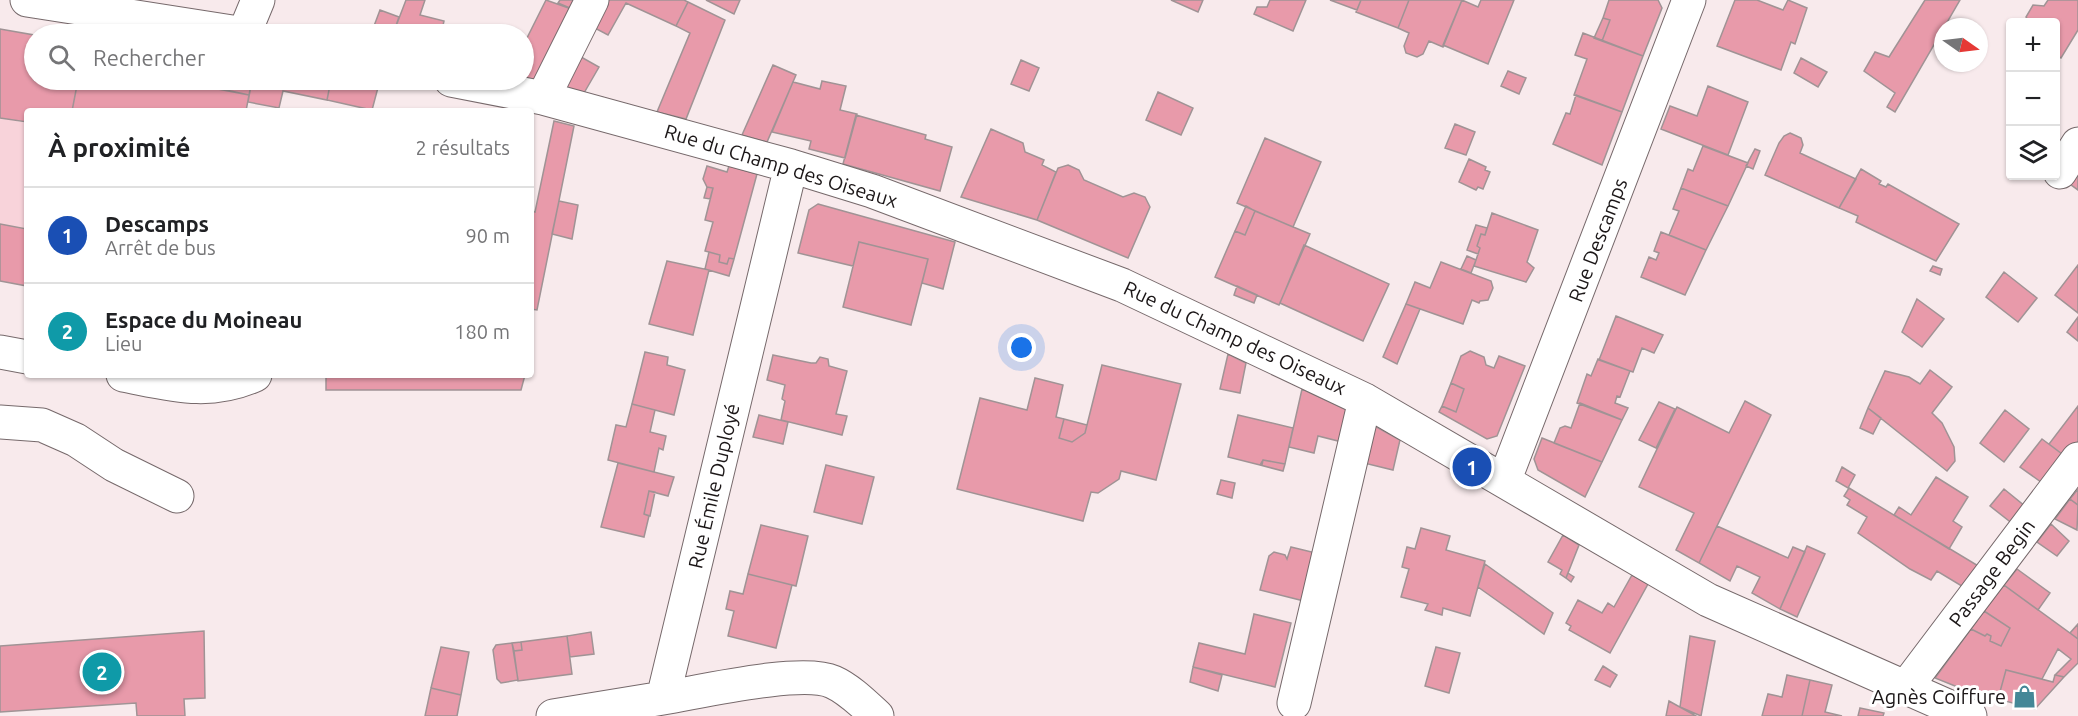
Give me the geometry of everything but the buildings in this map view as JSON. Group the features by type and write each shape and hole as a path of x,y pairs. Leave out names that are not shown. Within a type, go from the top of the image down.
{"street":[{"path":"27,0 181,24"},
{"path":"249,24 258,0"},
{"path":"543,98 592,0"},
{"name":"Rue Descamps","path":"1505,479 1689,0"},
{"name":"Rue du Champ des Oiseaux","path":"502,90 543,98 791,166 872,191 1122,285 1365,400 1505,479 1708,600 1970,716"},
{"path":"2060,172 2078,144"},
{"name":"Rue Émile Duployé","path":"663,698 791,166"},
{"path":"0,352 24,356"},
{"path":"139,378 196,389 236,384 249,378"},
{"path":"1294,703 1365,400"},
{"path":"0,422 42,425 76,440 114,465 177,496"},
{"name":"Passage Begin","path":"1906,687 2078,459"},
{"path":"553,716 747,682 813,678 833,682 877,716"}],"shaded area":[{"path":"0,118 24,122 24,228 0,224"}],"place":[{"name":"Descamps","path":"1472,467"},
{"name":"Espace du Moineau","path":"102,672"},
{"name":"Agnès Coiffure","path":"2024,697"}]}
